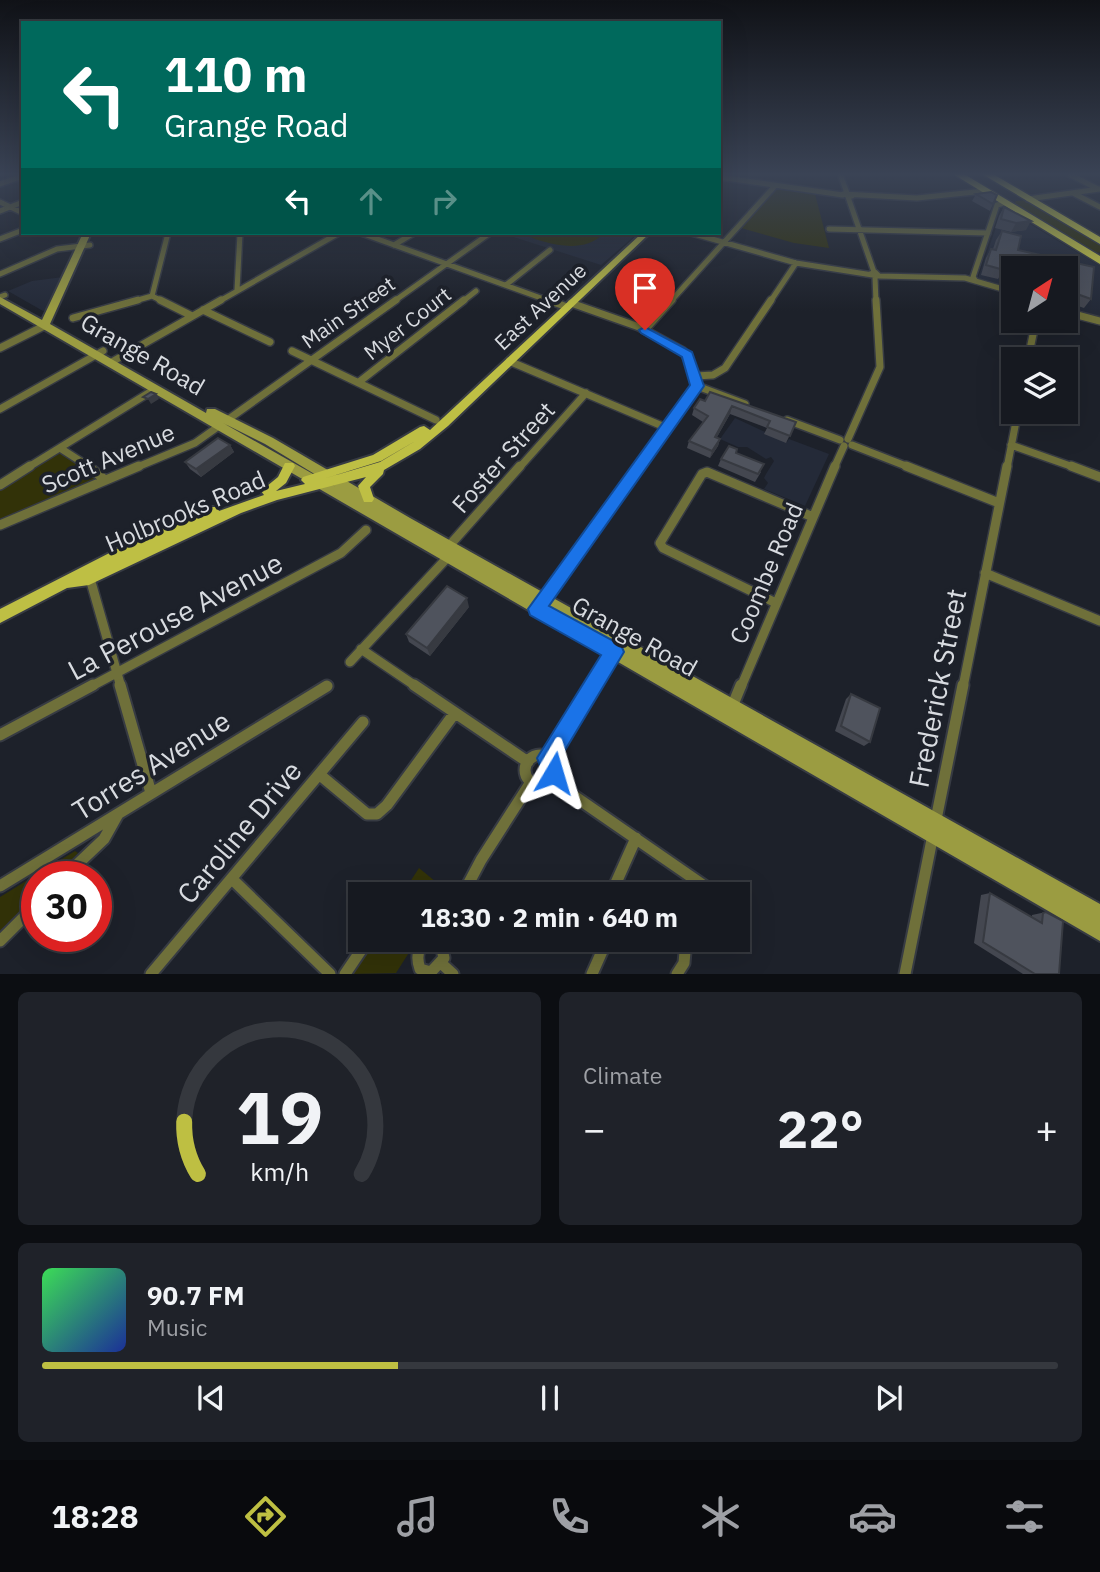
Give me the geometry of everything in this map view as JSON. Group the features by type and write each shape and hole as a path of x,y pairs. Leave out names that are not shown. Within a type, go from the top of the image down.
{"highway":[{"path":"1032,219 1098,258"},
{"path":"1063,219 1100,241"}],"main road":[{"path":"85,245 87,235"},
{"path":"50,319 85,245 93,235"},
{"name":"East Avenue","path":"323,480 387,453 491,379 644,235"},
{"name":"Grange Road","path":"1,296 50,319"},
{"name":"Grange Road","path":"1,296 50,319 155,388 223,423 289,466 369,499 448,552"},
{"name":"Grange Road","path":"113,361 934,828 1100,915"},
{"name":"East Avenue","path":"323,480 397,458 444,423 489,384 491,379"},
{"path":"369,499 363,488 366,481 397,458"},
{"path":"267,491 282,480 289,466"},
{"name":"Holbrooks Road","path":"89,574 168,530 267,491 323,480"},
{"name":"Holbrooks Road","path":"0,616 226,514 323,480"},
{"name":"Grange Road","path":"934,828 1100,931"}],"street":[{"path":"645,330 744,219"},
{"name":"Coombe Road","path":"729,711 880,367 874,275 856,219"},
{"path":"975,280 973,276 992,219"},
{"path":"829,229 861,232 988,233"},
{"path":"0,239 21,231"},
{"path":"152,296 167,235"},
{"path":"237,290 240,235"},
{"path":"113,361 334,235"},
{"path":"366,235 506,285 645,330 683,351 696,376 697,386 540,604"},
{"path":"394,245 411,235"},
{"name":"Main Street","path":"223,423 487,235"},
{"path":"698,235 796,264 874,275 975,280 1001,288"},
{"path":"0,274 57,249 85,245"},
{"path":"506,285 550,250"},
{"path":"696,376 713,375 725,368 796,264"},
{"name":"Myer Court","path":"359,382 476,291"},
{"path":"73,318 152,296 192,316"},
{"path":"203,310 270,342"},
{"path":"1078,315 1100,321"},
{"path":"0,348 50,319"},
{"path":"292,351 436,420"},
{"path":"0,409 100,353"},
{"path":"509,361 667,428"},
{"path":"697,386 751,407"},
{"path":"0,485 155,388"},
{"name":"Foster Street","path":"448,552 586,393"},
{"path":"776,416 999,503"},
{"name":"Scott Avenue","path":"0,525 195,443 223,423"},
{"name":"Frederick Street","path":"905,974 1015,424"},
{"path":"1011,445 1100,477"},
{"path":"60,448 105,480"},
{"path":"776,603 663,548 660,542 702,474 707,471 813,517"},
{"name":"La Perouse Avenue","path":"0,735 341,553 366,530"},
{"path":"349,662 448,552"},
{"path":"985,573 1100,621"},
{"path":"89,574 151,793"},
{"path":"548,758 617,647"},
{"path":"361,649 528,762"},
{"name":"Torres Avenue","path":"0,886 327,686"},
{"path":"320,775 367,814 377,814 387,806 454,714"},
{"name":"Caroline Drive","path":"151,974 363,722"},
{"path":"537,755 548,758 554,768 551,780 541,785 531,782 526,774 528,762 537,755"},
{"path":"551,780 695,882"},
{"path":"469,882 531,782"},
{"path":"80,861 108,834 116,823 118,814"},
{"path":"616,882 636,838"},
{"path":"232,879 330,974"},
{"path":"0,941 21,920"},
{"path":"345,974 360,952"},
{"path":"417,952 419,971 431,972 442,964 444,952"},
{"path":"592,974 602,952"},
{"path":"677,974 684,963 685,952"},
{"path":"442,964 453,974"}],"shaded area":[{"path":"748,219 822,219 829,248 794,243 741,228"},
{"path":"999,219 1022,219 1100,266 1100,319 1078,313 1078,256 1001,256 1001,285 978,278"},
{"path":"1038,219 1061,219 1100,242 1100,252 1094,254"},
{"path":"507,235 636,235 601,265"},
{"path":"526,235 602,235 585,244 574,246 541,241"},
{"path":"63,277 48,309 43,311 8,291 32,281"},
{"path":"735,418 787,442 789,439 829,454 805,506 764,489 768,483 764,478 774,461 771,457 766,459 747,447 738,447 720,439"},
{"path":"63,453 96,478 93,484 0,522 0,488 53,454"},
{"path":"75,851 78,853 70,861 59,861"},
{"path":"419,868 436,882 410,882"},
{"path":"21,884 21,911 0,931 0,897"},
{"path":"363,952 409,952 396,973 349,974"}],"building":[{"path":"1003,219 1031,221 1016,223"},
{"path":"1002,231 1021,236 1018,250 1045,256 1001,256 1001,269 986,265 991,249 996,250"},
{"path":"1078,263 1094,267 1091,299 1078,294"},
{"path":"151,392 156,394 148,399 143,397"},
{"path":"710,392 796,422 790,436 767,427 770,421 732,406 715,437 720,439 712,451 689,441 708,416 694,408 700,399 705,401"},
{"path":"218,438 230,445 196,469 185,462"},
{"path":"729,446 737,449 736,453 764,464 758,474 721,459"},
{"path":"447,586 467,598 427,648 406,634"},
{"path":"851,694 880,708 870,742 841,726"},
{"path":"990,893 1042,923 1043,913 1046,912 1063,921 1059,974 1035,974 983,942"}],"route":[{"path":"554,773 552,762 548,758 614,652 537,609 697,386 688,355 645,330"}]}
